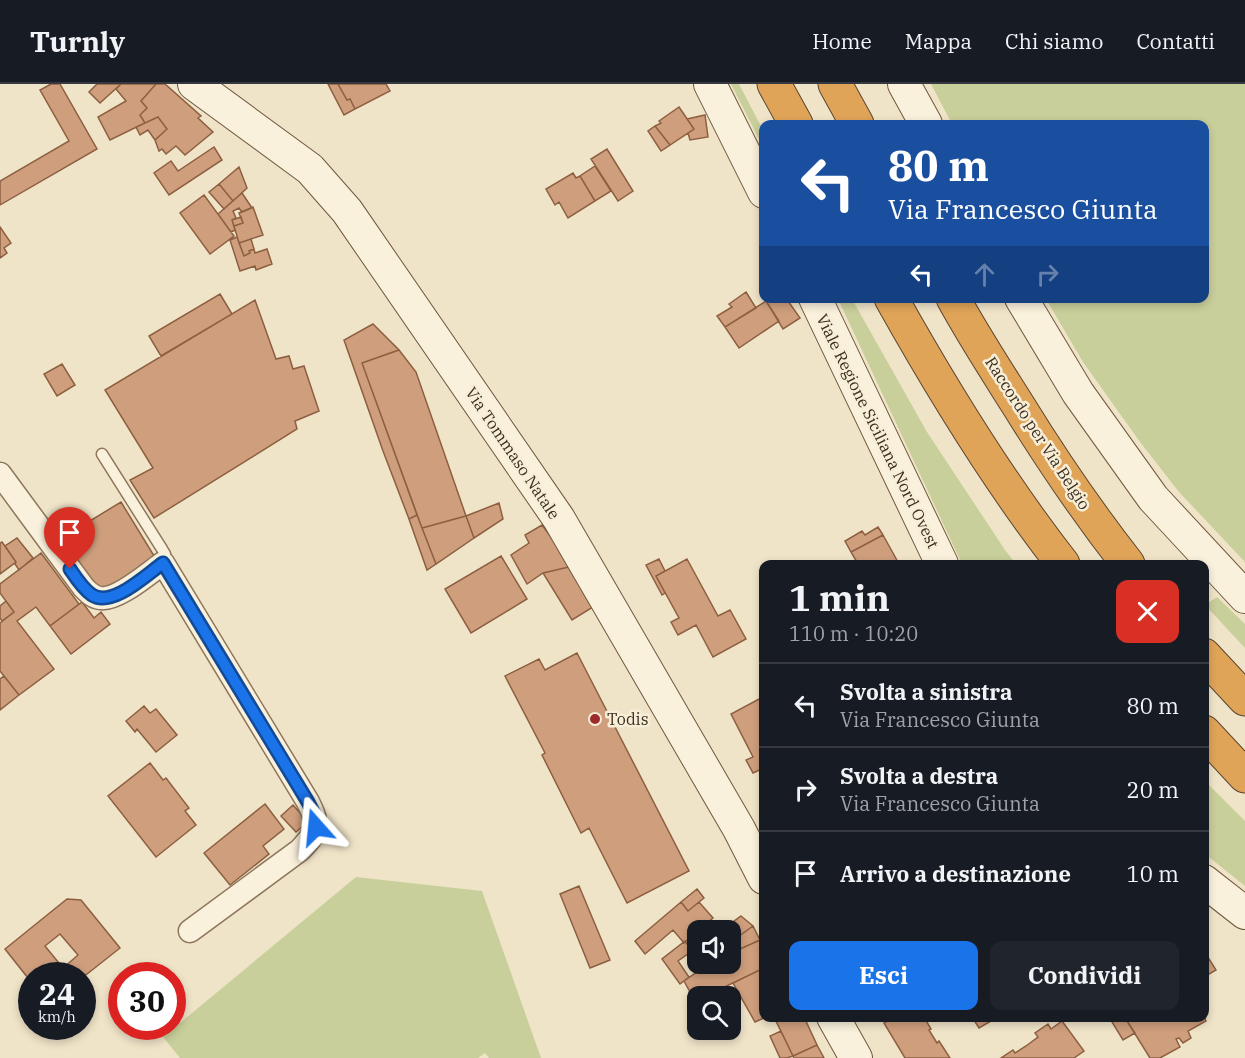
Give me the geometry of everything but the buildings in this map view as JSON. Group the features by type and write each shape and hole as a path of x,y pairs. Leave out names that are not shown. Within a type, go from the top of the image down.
{"highway":[{"path":"774,84 794,120"},
{"path":"835,84 855,120"},
{"path":"894,303 963,421 998,475 1060,560"},
{"name":"Raccordo per Via Belgio","path":"956,303 1046,450 1125,560"},
{"path":"1209,660 1245,699"},
{"path":"1209,737 1245,776"}],"street":[{"name":"Via Tommaso Natale","path":"194,84 310,169 347,212 559,519 739,829 759,869"},
{"path":"710,84 759,182"},
{"path":"904,84 924,120"},
{"name":"Viale Regione Siciliana Nord Ovest","path":"817,303 940,560"},
{"path":"1024,303 1078,393 1153,498 1245,597"},
{"path":"0,474 84,588 92,595 108,599 118,595 163,563 316,818 316,827 311,838 300,850 190,931"},
{"path":"1209,885 1245,912"},
{"path":"836,1022 856,1058"}],"lane":[{"path":"102,454 165,554 163,563"}],"green space":[{"path":"731,84 739,84 759,122 759,139"},
{"path":"931,84 1245,84 1245,562 1179,492 1140,442 1083,362 1048,303 1209,303 1209,120 950,120"},
{"path":"840,303 854,303 927,432 1013,560 960,560"},
{"path":"1217,597 1245,624 1245,648 1209,609 1209,602"},
{"path":"1209,785 1245,821 1245,886 1209,857"},
{"path":"356,877 482,891 541,1058 489,1058 485,1053 478,1058 180,1058 165,1040 186,1040 186,1018"}],"place":[{"name":"Todis","path":"595,719"}],"route":[{"path":"70,569 92,595 108,599 118,595 163,563 308,802 316,818 316,827"}]}
